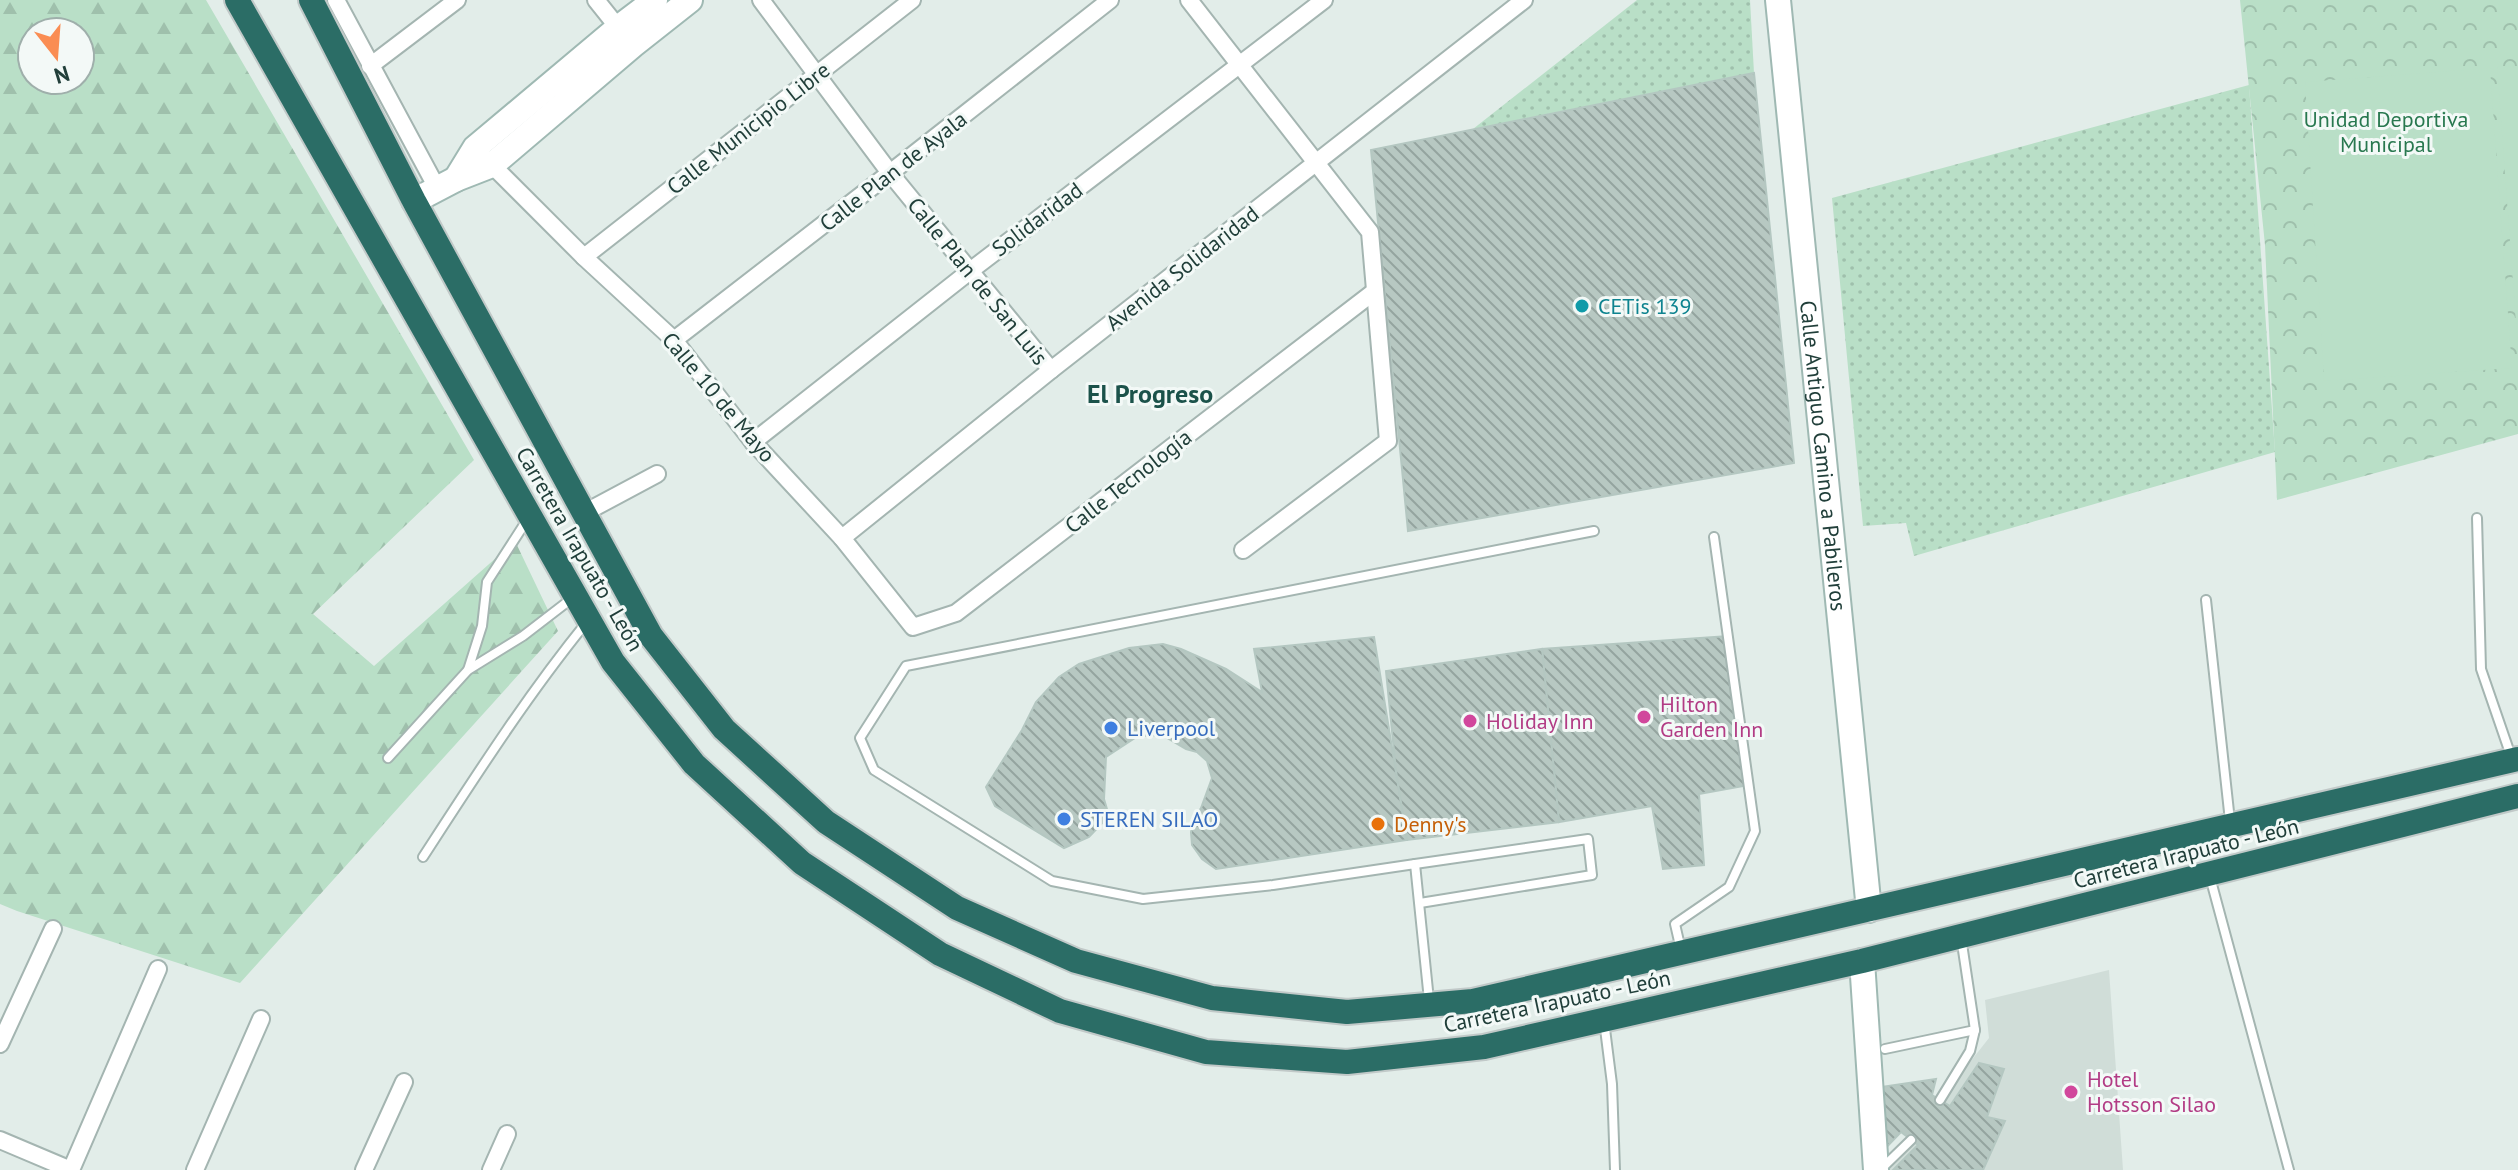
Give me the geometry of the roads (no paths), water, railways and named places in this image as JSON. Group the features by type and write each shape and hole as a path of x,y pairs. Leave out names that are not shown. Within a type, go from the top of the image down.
{"highway":[{"name":"Carretera Irapuato - León","path":"237,0 613,662 694,764 802,863 940,954 1060,1011 1206,1052 1347,1062 1484,1047 1862,961 2518,796"},
{"name":"Carretera Irapuato - León","path":"311,0 414,201 651,636 724,729 826,822 957,908 1076,961 1212,998 1347,1012 1473,1001 2515,759"}],"street":[{"path":"336,0 370,66 446,184"},
{"path":"370,66 457,0"},
{"path":"596,0 626,36"},
{"path":"414,201 446,184 484,157 626,36 655,0"},
{"path":"626,36 690,0"},
{"name":"Calle Plan de San Luis","path":"761,0 890,173 1051,370"},
{"name":"Calle Municipio Libre","path":"584,257 912,0"},
{"name":"Calle Plan de Ayala","path":"674,340 1110,0"},
{"path":"1189,0 1370,232 1388,441 1243,550"},
{"name":"Solidaridad","path":"753,442 1324,0"},
{"name":"Avenida Solidaridad","path":"842,538 1051,370 1524,0"},
{"name":"Calle Antiguo Camino a Pabileros","path":"1778,0 1869,910"},
{"name":"Calle 10 de Mayo","path":"484,157 584,257 674,340 753,442 842,538 913,627"},
{"name":"Calle Tecnología","path":"913,627 956,613 1375,291"},
{"path":"584,513 657,474"},
{"path":"0,1044 53,929"},
{"path":"1862,961 1878,1170"},
{"path":"0,1140 71,1170 158,969"},
{"path":"195,1170 261,1019"},
{"path":"364,1170 404,1082"},
{"path":"491,1170 507,1134"}],"lane":[{"path":"468,670 482,626 487,582 530,516"},
{"path":"2477,518 2481,669 2515,759"},
{"path":"1420,903 1592,875 1588,839 1273,885 1143,899 1052,881 874,770 860,738 906,666 1594,531"},
{"path":"1682,953 1675,924 1729,887 1755,831 1714,537"},
{"path":"388,758 468,670 523,636 575,596"},
{"path":"2206,600 2230,826"},
{"path":"423,857 495,746 589,620"},
{"path":"1415,864 1430,1005"},
{"path":"2209,874 2289,1170"},
{"path":"1940,1100 1970,1051 1975,1030 1961,936"},
{"path":"1604,1020 1612,1084 1615,1170"},
{"path":"1885,1049 1975,1030"},
{"path":"1878,1170 1911,1140"}],"place":[{"name":"CETis 139","path":"1582,306"},
{"name":"Hilton Garden Inn","path":"1644,717"},
{"name":"Holiday Inn","path":"1470,721"},
{"name":"Liverpool","path":"1111,728"},
{"name":"STEREN SILAO","path":"1064,819"},
{"name":"Denny's","path":"1378,824"},
{"name":"Hotel Hotsson Silao","path":"2071,1092"}],"district":[{"name":"El Progreso","path":"1150,393"}],"park label":[{"name":"Unidad Deportiva Municipal","path":"2386,132"}]}
